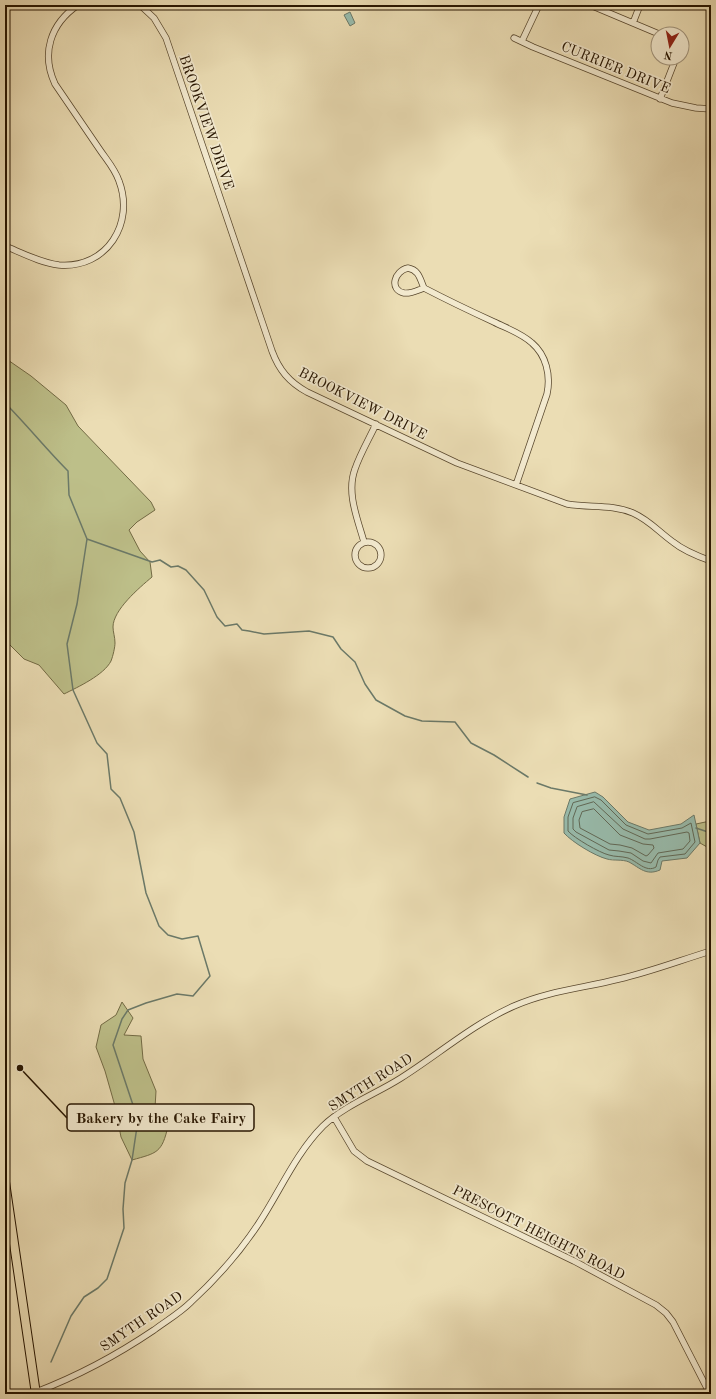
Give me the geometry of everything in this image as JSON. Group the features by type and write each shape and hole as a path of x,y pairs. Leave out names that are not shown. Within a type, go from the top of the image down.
{"main road":[{"path":"5,1182 36,1393"}],"street":[{"path":"5,246 47,263 60,265 78,264 90,260 106,249 117,234 122,222 124,203 119,179 60,91 50,71 49,47 55,29 65,15 78,5"},
{"name":"BROOKVIEW DRIVE","path":"140,5 154,18 166,38 267,336 283,374 298,386 457,463 567,504 612,508 632,512 647,520 672,541 683,548 711,561"},
{"path":"522,41 539,5"},
{"path":"590,5 650,30"},
{"path":"633,22 640,5"},
{"name":"CURRIER DRIVE","path":"514,38 660,99 684,106 711,109"},
{"path":"660,99 673,66"},
{"path":"424,288 409,293 401,292 396,286 395,282 397,274 404,269 412,269 418,273 424,288 521,335 532,343 542,356 548,373 548,394 516,486"},
{"path":"364,542 353,503 352,482 355,470 376,424"},
{"path":"364,542 376,545 381,552 379,562 371,568 362,567 358,564 355,556 357,548 364,542"},
{"name":"SMYTH ROAD","path":"36,1393 108,1359 158,1327 190,1303 241,1248 309,1143 323,1126 334,1117 402,1077 458,1039 513,1006 536,997 618,980 711,951"},
{"name":"PRESCOTT HEIGHTS ROAD","path":"334,1117 349,1145 360,1156 574,1261 656,1305 666,1312 673,1322 710,1394"}],"green space":[{"path":"5,358 31,376 66,405 78,426 151,502 155,510 137,522 129,530 140,551 150,562 152,577 128,600 114,620 113,627 115,645 111,661 108,666 97,676 64,694 39,665 24,659 5,640"},
{"path":"710,821 711,856 707,847 700,843 696,824"},
{"path":"122,1002 133,1018 124,1035 141,1036 143,1059 156,1091 155,1108 168,1126 161,1147 147,1156 132,1160 121,1137 115,1106 105,1071 96,1047 101,1025 116,1015"}],"water":[{"path":"350,12 355,23 350,26 344,15"},
{"path":"595,792 603,797 628,822 649,830 681,824 694,815 700,843 687,858 662,861 660,870 655,872 647,872 626,861 610,860 596,855 564,833 564,817 570,799"}],"waterway":[{"path":"5,403 68,471 69,495 87,539 77,604 67,644 73,690 97,743 107,754 111,789 120,798 134,832 146,893 159,926 168,935 182,939 198,936 210,976 193,996 177,994 146,1003 128,1010 122,1019 113,1045 138,1120 132,1160 125,1183 123,1209 124,1228 107,1279 98,1288 84,1297 71,1316 51,1362"},
{"path":"87,539 152,562 160,560 171,567 178,566 186,570 204,590 217,617 225,626 237,624 242,630 264,634 309,631 333,637 341,649 355,662 365,684 376,700 405,716 422,721 455,722 471,743 494,755 528,777"},
{"path":"537,783 551,788 587,795"},
{"path":"696,828 711,833"}],"place":[{"name":"Bakery by the Cake Fairy","path":"20,1068"}]}
